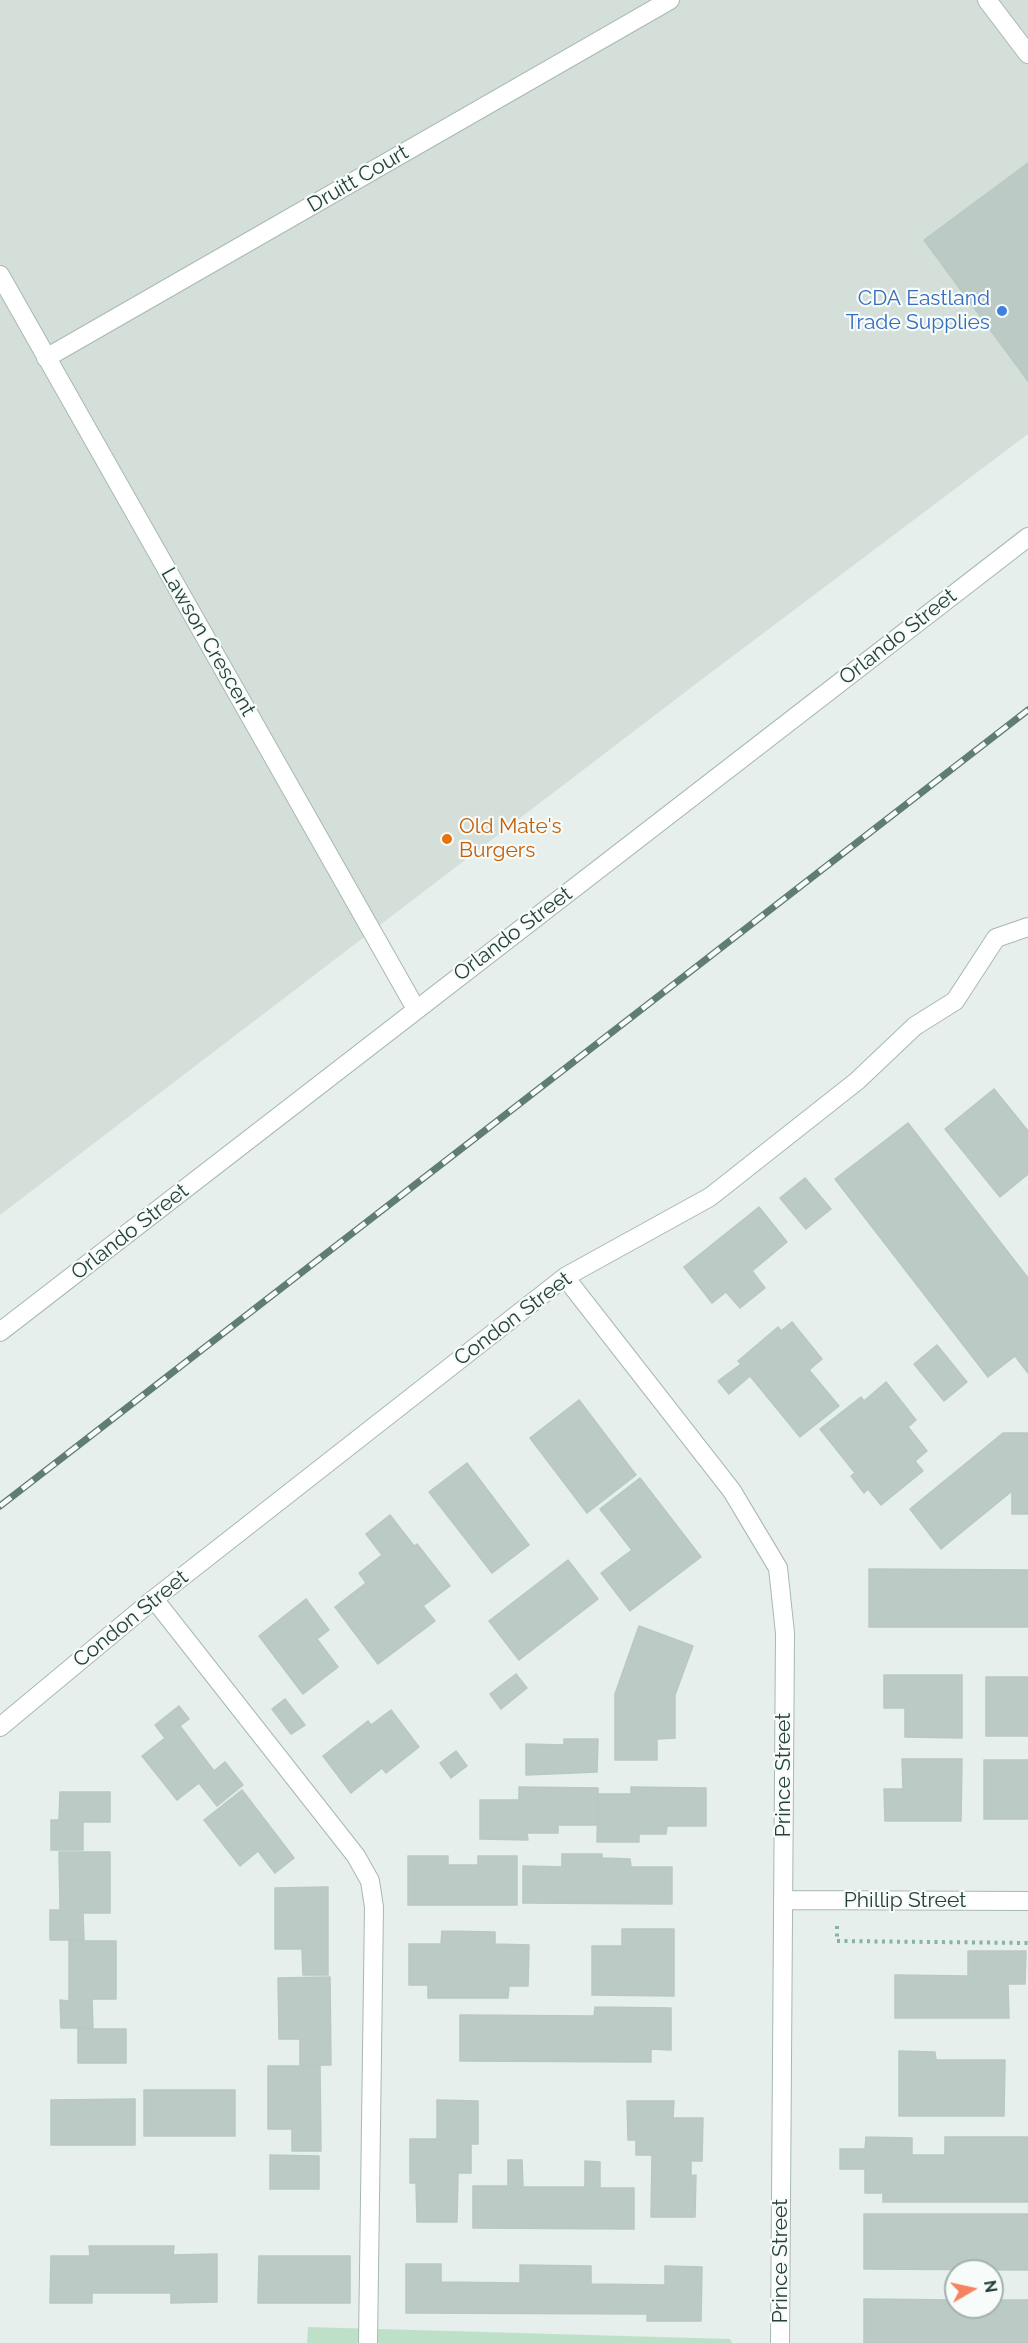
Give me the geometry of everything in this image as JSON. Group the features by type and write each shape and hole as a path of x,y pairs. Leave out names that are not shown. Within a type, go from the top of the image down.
{"street":[{"name":"Druitt Court","path":"46,358 670,0"},
{"path":"987,0 1028,54"},
{"name":"Lawson Crescent","path":"0,275 416,1009"},
{"name":"Orlando Street","path":"0,1332 1028,537"},
{"name":"Condon Street","path":"0,1727 154,1599 565,1276 710,1197 857,1081 915,1026 955,1001 996,938 1028,927"},
{"name":"Prince Street","path":"565,1276 732,1491 778,1568 785,1633 780,2343"},
{"path":"154,1599 356,1856 370,1881 374,1919 368,2343"},
{"name":"Phillip Street","path":"783,1900 1028,1901"}],"path":[{"path":"837,1928 837,1941 1028,1943"}],"shaded area":[{"path":"0,0 1028,0 1028,434 701,680 0,1215"}],"green space":[{"path":"308,2327 730,2339 732,2343 307,2343"}],"building":[{"name":"CDA Eastland Trade Supplies","path":"1028,163 1028,381 924,240"},
{"path":"994,1089 1028,1131 1028,1174 1000,1197 945,1129"},
{"path":"908,1123 1028,1278 1028,1373 1015,1356 988,1377 835,1179"},
{"path":"805,1178 831,1209 806,1229 780,1198"},
{"path":"759,1207 787,1242 752,1271 765,1288 740,1308 726,1292 712,1303 684,1267"},
{"path":"792,1322 822,1359 809,1370 839,1406 800,1437 750,1376 729,1394 718,1381 741,1364 738,1361 778,1327 781,1331"},
{"path":"937,1345 967,1382 944,1401 914,1364"},
{"path":"886,1382 916,1420 908,1427 927,1451 915,1461 923,1471 881,1505 868,1489 864,1493 851,1476 855,1473 820,1429 861,1397 864,1401"},
{"path":"579,1400 636,1475 587,1513 530,1438"},
{"path":"1003,1433 1028,1433 1028,1514 1012,1514 1012,1491 941,1549 910,1509"},
{"path":"467,1463 529,1545 492,1573 429,1492"},
{"path":"640,1478 701,1557 630,1611 601,1573 632,1550 600,1509"},
{"path":"390,1515 414,1546 417,1544 450,1586 423,1606 435,1621 378,1664 335,1607 366,1583 359,1573 382,1555 366,1534"},
{"path":"568,1560 598,1599 519,1660 489,1621"},
{"path":"869,1569 1028,1570 1028,1627 869,1627"},
{"path":"306,1599 329,1630 317,1639 338,1667 303,1694 259,1636"},
{"path":"639,1626 693,1646 675,1695 675,1738 657,1739 657,1760 615,1760 615,1694"},
{"path":"516,1674 527,1688 501,1709 490,1694"},
{"path":"884,1675 962,1675 962,1738 905,1737 905,1708 884,1708"},
{"path":"986,1677 1028,1677 1028,1736 986,1736"},
{"path":"285,1699 305,1725 291,1734 272,1709"},
{"path":"179,1706 189,1719 180,1726 214,1771 225,1762 243,1785 217,1806 199,1783 177,1800 142,1756 165,1738 155,1725"},
{"path":"391,1710 419,1747 386,1773 382,1768 351,1793 323,1756 368,1721 371,1725"},
{"path":"564,1739 598,1739 597,1772 526,1775 526,1744 564,1745"},
{"path":"456,1751 467,1766 451,1778 440,1763"},
{"path":"902,1759 962,1759 961,1821 885,1821 884,1789 903,1789"},
{"path":"984,1760 1028,1760 1028,1819 984,1819"},
{"path":"519,1787 598,1788 598,1825 558,1825 558,1833 527,1833 528,1840 480,1839 480,1800 519,1800"},
{"path":"631,1787 706,1788 706,1826 667,1826 666,1834 639,1834 639,1842 597,1842 598,1794 631,1794"},
{"path":"242,1790 294,1858 275,1873 258,1851 240,1866 204,1820"},
{"path":"60,1792 110,1792 110,1822 83,1822 83,1850 51,1850 51,1820 59,1820"},
{"path":"59,1852 110,1852 110,1913 83,1913 84,1940 50,1940 50,1910 60,1910"},
{"path":"562,1854 602,1854 602,1858 630,1859 631,1867 672,1867 672,1904 523,1903 523,1866 562,1867"},
{"path":"408,1856 448,1856 448,1865 478,1865 478,1856 517,1856 517,1905 408,1905"},
{"path":"328,1887 328,1975 303,1975 302,1949 275,1949 275,1888"},
{"path":"622,1929 674,1929 674,1996 592,1995 592,1946 622,1946"},
{"path":"442,1931 495,1932 495,1944 529,1945 528,1986 509,1986 508,1998 428,1998 428,1985 409,1985 409,1944 441,1944"},
{"path":"69,1941 116,1941 116,1999 92,1999 93,2028 61,2028 60,2000 69,2001"},
{"path":"968,1951 1026,1951 1025,1984 1008,1984 1009,2018 895,2018 895,1975 968,1976"},
{"path":"330,1977 331,2065 300,2065 300,2039 279,2039 278,1978"},
{"path":"595,2007 671,2008 671,2050 651,2049 651,2062 460,2061 460,2015 594,2016"},
{"path":"78,2029 126,2029 126,2063 78,2063"},
{"path":"899,2051 935,2052 936,2060 1005,2060 1004,2116 899,2116"},
{"path":"268,2066 320,2066 321,2151 292,2151 292,2129 268,2129"},
{"path":"144,2090 235,2090 235,2136 144,2136"},
{"path":"135,2099 135,2145 51,2145 51,2100"},
{"path":"437,2100 478,2101 478,2144 471,2144 471,2173 458,2173 457,2222 417,2222 416,2183 410,2183 410,2139 437,2139"},
{"path":"627,2101 674,2101 673,2118 703,2118 702,2161 691,2161 691,2176 696,2175 695,2217 651,2217 652,2155 636,2155 636,2140 628,2140"},
{"path":"866,2137 912,2138 912,2155 945,2155 945,2137 1028,2137 1028,2202 883,2202 883,2193 865,2193 865,2169 840,2169 840,2149 865,2149"},
{"path":"270,2155 319,2156 319,2189 270,2189"},
{"path":"508,2160 522,2160 523,2187 585,2187 585,2161 600,2162 600,2188 634,2188 634,2229 473,2228 473,2186 508,2186"},
{"path":"864,2214 1028,2214 1028,2270 1004,2270 1004,2259 944,2259 944,2269 864,2269"},
{"path":"89,2246 174,2246 173,2255 217,2254 217,2302 171,2303 171,2293 92,2293 92,2303 50,2303 51,2256 90,2256"},
{"path":"259,2256 350,2256 350,2303 258,2303"},
{"path":"406,2264 441,2264 441,2282 520,2283 520,2265 591,2266 591,2284 665,2285 665,2266 702,2267 701,2321 647,2321 647,2314 406,2313"},
{"path":"864,2299 944,2300 944,2319 1004,2319 1004,2300 1028,2300 1028,2343 864,2343"}],"railway":[{"path":"0,1506 1028,710"}],"place":[{"name":"CDA Eastland Trade Supplies","path":"1002,311"},
{"name":"Old Mate's Burgers","path":"447,839"}]}
